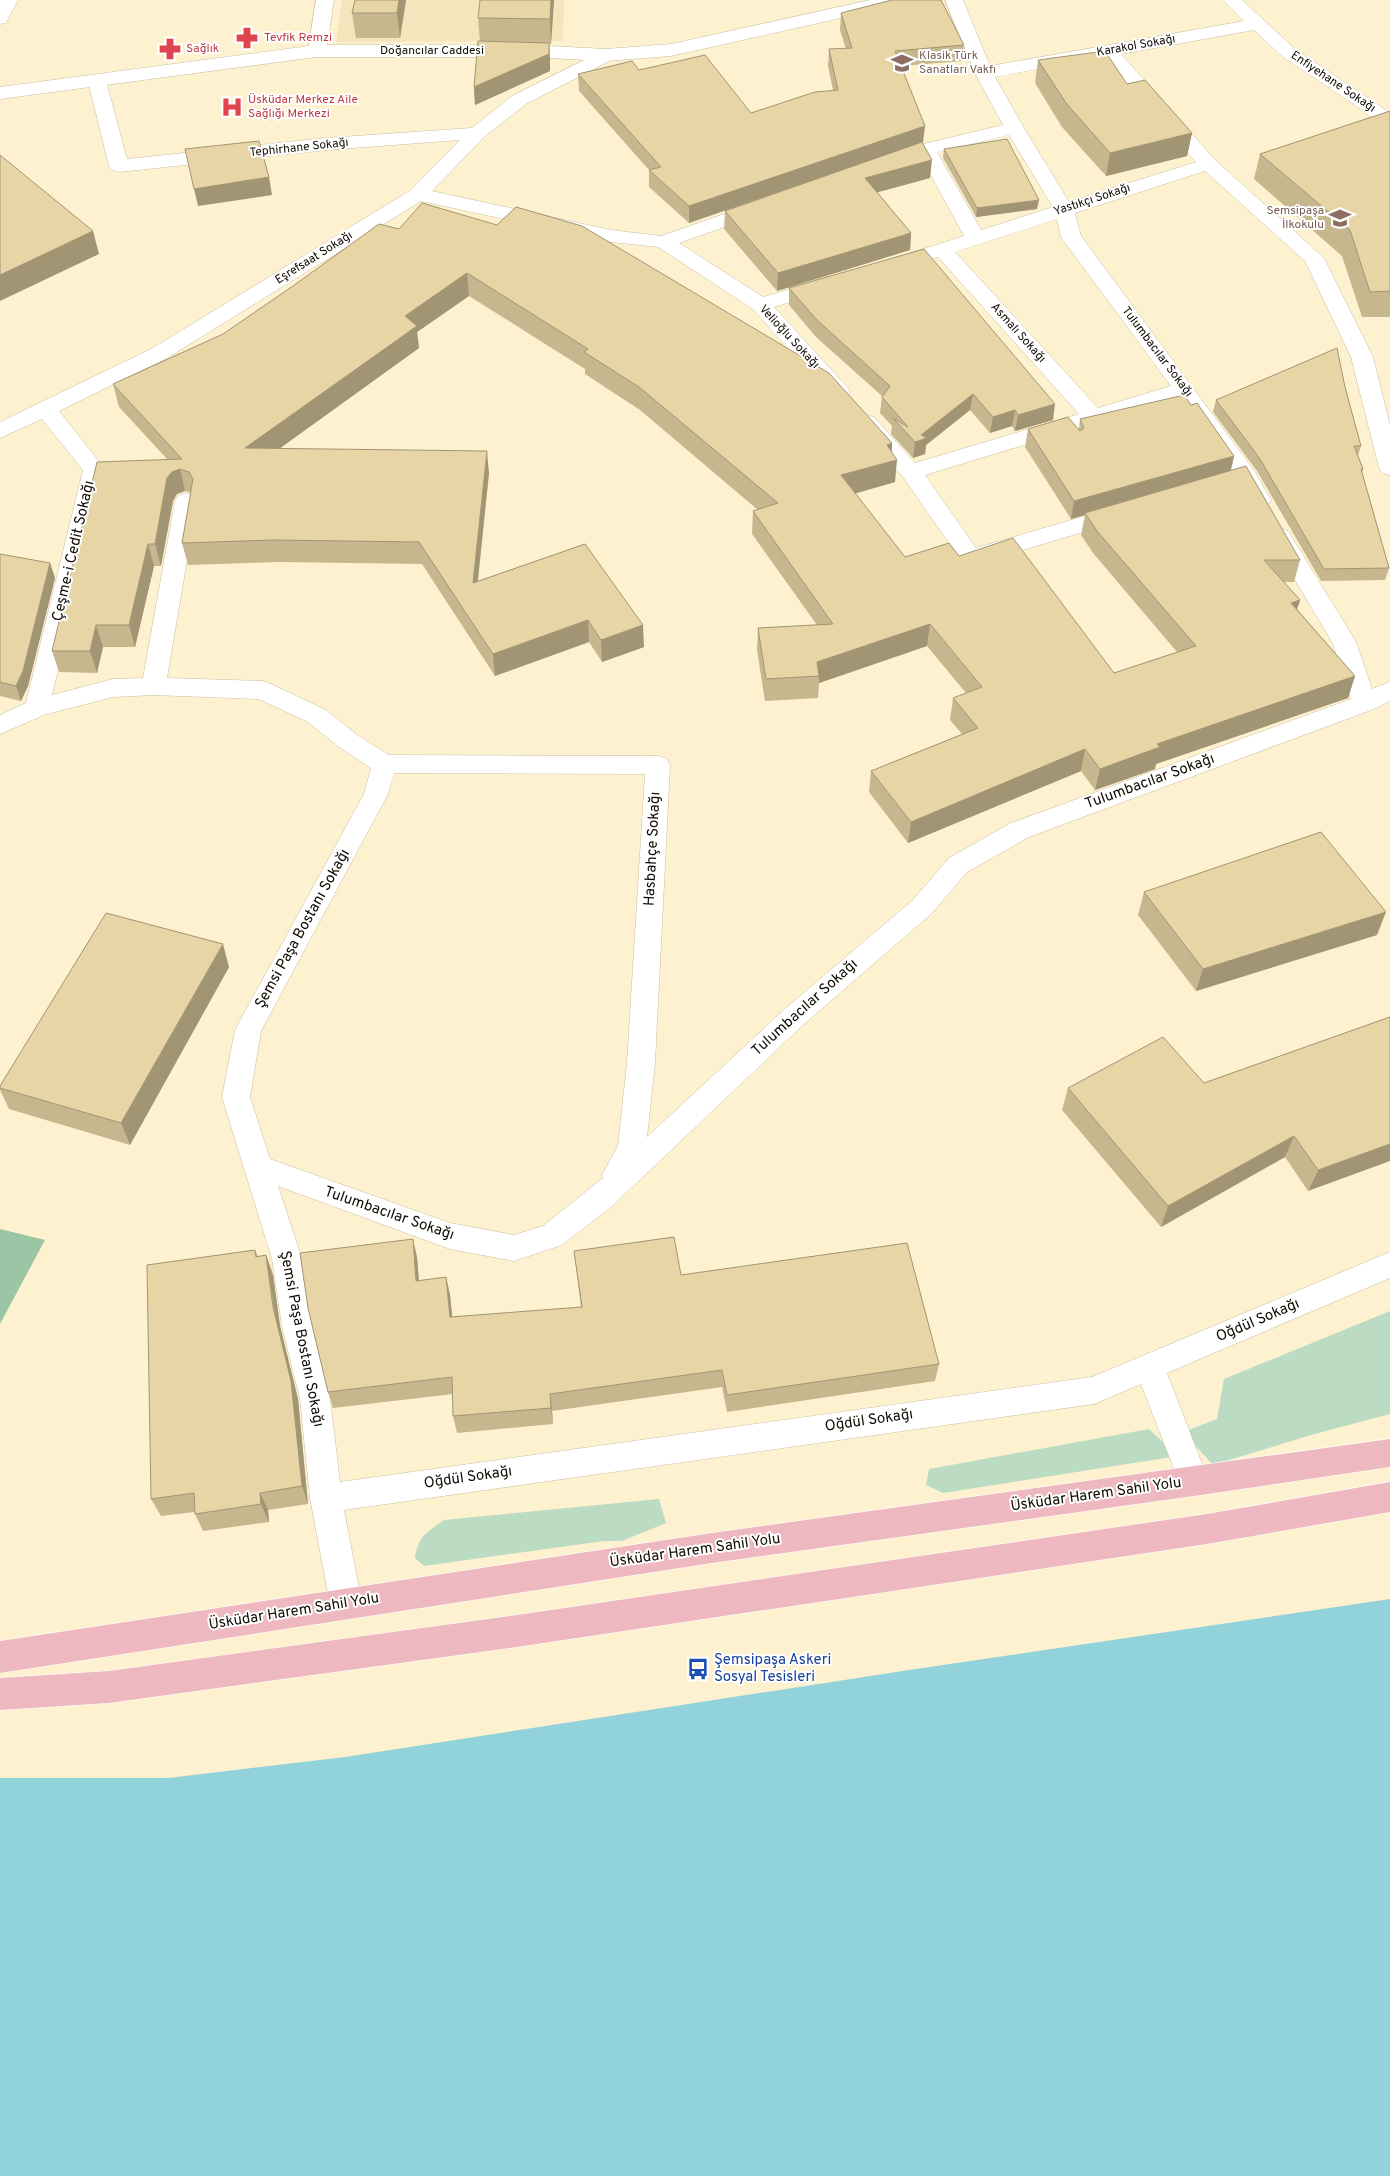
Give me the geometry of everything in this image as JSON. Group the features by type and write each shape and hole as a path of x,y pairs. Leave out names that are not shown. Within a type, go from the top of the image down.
{"main road":[{"name":"Üsküdar Harem Sahil Yolu","path":"0,1657 712,1548 1194,1482 1390,1452"},
{"path":"0,1694 109,1687 510,1632 1207,1530 1390,1497"}],"street":[{"path":"0,19 10,0"},
{"path":"317,51 325,0"},
{"path":"820,0 832,15"},
{"name":"Doğancılar Caddesi","path":"0,93 317,51 530,51 606,55 671,50 832,15 891,0"},
{"name":"Tulumbacılar Sokağı","path":"954,0 984,73 1014,128 1064,209 1071,237 1184,389 1237,480 1295,562 1344,642 1366,703"},
{"name":"Enfiyehane Sokağı","path":"1232,0 1289,53 1388,118"},
{"name":"Karakol Sokağı","path":"984,73 1258,24"},
{"path":"1108,51 1208,164 1314,258 1362,357 1390,468"},
{"name":"Eşrefsaat Sokağı","path":"0,431 160,353 418,194 477,133 519,100 606,55"},
{"name":"Tephirhane Sokağı","path":"98,81 119,166 326,144 477,133"},
{"path":"870,169 926,149 1014,128"},
{"path":"926,149 976,239"},
{"name":"Yastıkçı Sokağı","path":"879,269 1208,164"},
{"name":"Velioğlu Sokağı","path":"418,194 611,236 663,242 760,304 911,472 971,557 1142,507"},
{"path":"663,242 776,202"},
{"name":"Asmalı Sokağı","path":"943,250 1093,416"},
{"path":"760,304 842,280"},
{"path":"911,472 1184,389"},
{"name":"Çeşme-i Cedit Sokağı","path":"37,708 94,469 46,409"},
{"path":"154,686 186,501"},
{"path":"0,725 37,708 113,688 154,686 263,690 317,716 348,741 384,764"},
{"name":"Tulumbacılar Sokağı","path":"258,1167 450,1236 514,1248 552,1236 602,1198 795,1016 922,906 958,865 1020,830 1366,703 1390,690"},
{"name":"Şemsi Paşa Bostanı Sokağı","path":"346,1604 326,1498 315,1399 297,1326 287,1260 236,1097 248,1030 376,794 384,764"},
{"name":"Hasbahçe Sokağı","path":"384,764 658,765 641,1063 632,1148 602,1198"},
{"name":"Oğdül Sokağı","path":"326,1498 1094,1390 1390,1265"},
{"path":"1149,1367 1194,1482"}],"shaded area":[{"path":"342,0 564,0 563,41 336,42"}],"green space":[{"path":"0,1229 45,1240 0,1324"},
{"path":"1390,1311 1390,1414 1311,1435 1213,1465 1183,1432 1217,1419 1224,1379"},
{"path":"1149,1429 1178,1456 943,1493 926,1485 929,1469"},
{"path":"659,1499 666,1523 622,1541 604,1541 424,1566 415,1558 424,1535 444,1520"}],"water":[{"path":"1390,1599 1390,2176 0,2176 0,1778 168,1778 345,1757 909,1670"}],"building":[{"path":"355,0 399,0 397,13 352,13"},
{"path":"480,0 551,0 550,19 478,18"},
{"path":"892,0 941,0 964,45 895,51 925,126 689,206 649,170 661,167 578,74 632,61 639,70 705,55 751,113 815,92 838,90 829,49 852,48 841,13"},
{"path":"478,41 549,43 549,54 474,87"},
{"path":"1105,51 1127,84 1145,80 1192,133 1110,153 1066,103 1038,60"},
{"name":"Semsipaşa İlkokulu","path":"1390,111 1390,291 1370,292 1350,230 1260,154"},
{"path":"1007,139 1039,200 977,208 944,149"},
{"path":"259,141 269,177 194,189 185,149"},
{"path":"922,142 932,160 865,178 911,233 778,273 725,211"},
{"path":"0,155 93,231 0,275"},
{"path":"422,203 497,225 516,207 582,226 829,373 892,443 887,445 897,460 841,475 905,557 949,543 959,556 1013,538 1114,673 1196,646 1097,531 1085,513 1246,466 1300,560 1264,560 1300,600 1291,603 1355,676 1157,744 1160,747 1100,769 1085,749 911,822 871,771 978,728 953,698 982,687 930,624 817,662 819,676 766,679 758,628 833,624 753,511 778,503 639,387 584,352 588,349 467,273 405,316 417,326 245,448 487,451 473,583 585,544 643,625 601,640 588,620 493,654 419,542 274,540 182,543 193,479 189,472 180,469 172,472 167,478 155,544 148,544 129,625 96,625 90,651 52,651 97,462 182,459 113,384 223,334 379,224 399,229"},
{"path":"924,249 1055,404 1018,415 1015,410 993,417 973,394 921,435 927,438 915,442 893,418 908,427 882,397 890,386 817,320 789,288"},
{"path":"1337,348 1345,387 1361,446 1354,446 1363,469 1361,469 1389,568 1324,569 1260,459 1216,400"},
{"path":"1184,395 1191,405 1197,403 1234,456 1074,501 1028,429 1068,417 1080,431 1084,428 1080,419"},
{"path":"0,554 50,563 23,671 16,686 0,682"},
{"path":"1321,832 1386,912 1203,969 1144,892"},
{"path":"106,913 223,944 121,1123 0,1088"},
{"path":"1390,1017 1390,1144 1318,1170 1294,1136 1168,1206 1068,1088 1163,1037 1204,1083"},
{"path":"674,1237 681,1275 907,1243 939,1364 727,1395 722,1370 550,1394 551,1408 453,1416 452,1377 328,1392 308,1308 300,1253 413,1239 416,1281 446,1277 450,1317 582,1307 574,1251"},
{"path":"255,1250 256,1257 266,1255 273,1307 291,1381 302,1486 260,1493 261,1504 195,1514 194,1493 151,1499 147,1265"}],"place":[{"name":"Tevfik Remzi","path":"247,38"},
{"name":"Sağlık","path":"170,49"},
{"name":"Klasik Türk Sanatları Vakfı","path":"902,63"},
{"name":"Üsküdar Merkez Aile Sağlığı Merkezi","path":"232,107"},
{"name":"Semsipaşa İlkokulu","path":"1340,218"},
{"name":"Şemsipaşa Askeri Sosyal Tesisleri","path":"698,1669"}]}
